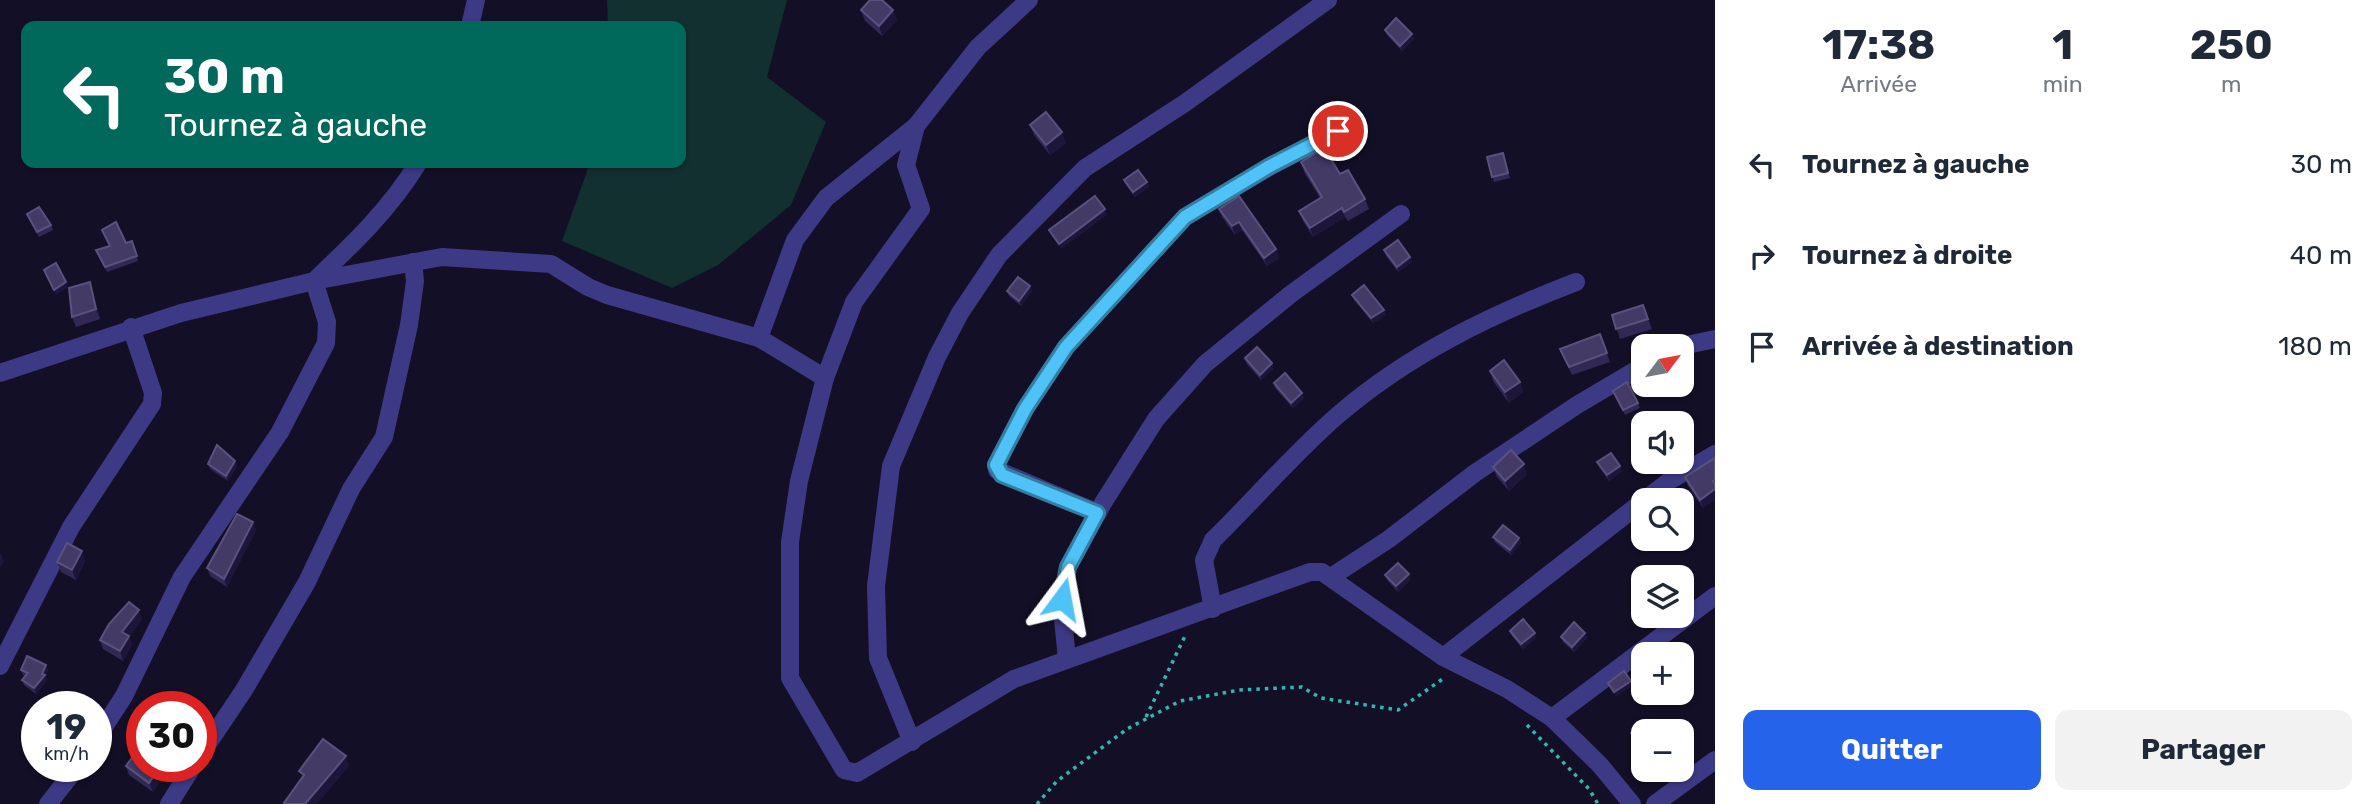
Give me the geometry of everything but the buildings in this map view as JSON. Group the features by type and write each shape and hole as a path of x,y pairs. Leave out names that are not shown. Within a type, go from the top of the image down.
{"street":[{"path":"471,21 476,0"},
{"path":"759,338 795,240 832,192 916,126 978,47 1029,0"},
{"path":"912,741 878,658 876,586 891,466 937,357 960,313 999,255 1085,168 1185,103 1328,0"},
{"path":"916,126 906,165 921,209 854,302 825,378 799,481 790,542 790,678 844,770 850,774 858,773 1014,679 1310,572 1322,572 1443,657 1507,689 1552,718 1600,765 1632,804"},
{"path":"1097,513 1002,475 998,470 996,465 1025,409 1066,347 1189,213 1338,131"},
{"path":"314,281 370,228 415,168"},
{"path":"1067,659 1062,599 1068,567 1097,513 1156,419 1205,364 1291,294 1401,214"},
{"path":"0,373 131,327 314,281 452,257 551,264 588,287 607,295 759,338 825,378"},
{"path":"217,731 244,691 307,582 351,489 384,437 409,325 415,281 413,262"},
{"path":"112,714 124,696 182,577 280,432 326,342 327,322 314,281"},
{"path":"1207,611 1204,560 1213,540 1338,415 1444,340 1503,310 1576,282"},
{"path":"0,666 71,527 152,404 153,393 131,327"},
{"path":"1694,343 1715,339"},
{"path":"1331,577 1389,539 1475,473 1577,405 1631,373"},
{"path":"1443,657 1669,481 1715,454"},
{"path":"1552,718 1715,596"},
{"path":"1655,804 1715,760"},
{"path":"48,804 65,782"},
{"path":"169,804 183,782"}],"path":[{"path":"1145,719 1172,667 1176,650 1207,611"},
{"path":"1037,804 1057,781 1145,719 1180,701 1239,690 1302,687 1321,698 1398,710 1440,680 1455,677"},
{"path":"1518,719 1545,740 1589,789 1598,804"}],"green space":[{"path":"607,0 787,0 767,77 826,122 791,205 718,265 672,288 562,241 588,168 686,168 686,21 608,21"}],"route":[{"path":"1062,599 1068,567 1097,513 1002,475 998,470 996,465 1025,409 1066,347 1189,213 1270,166 1338,131"}]}
